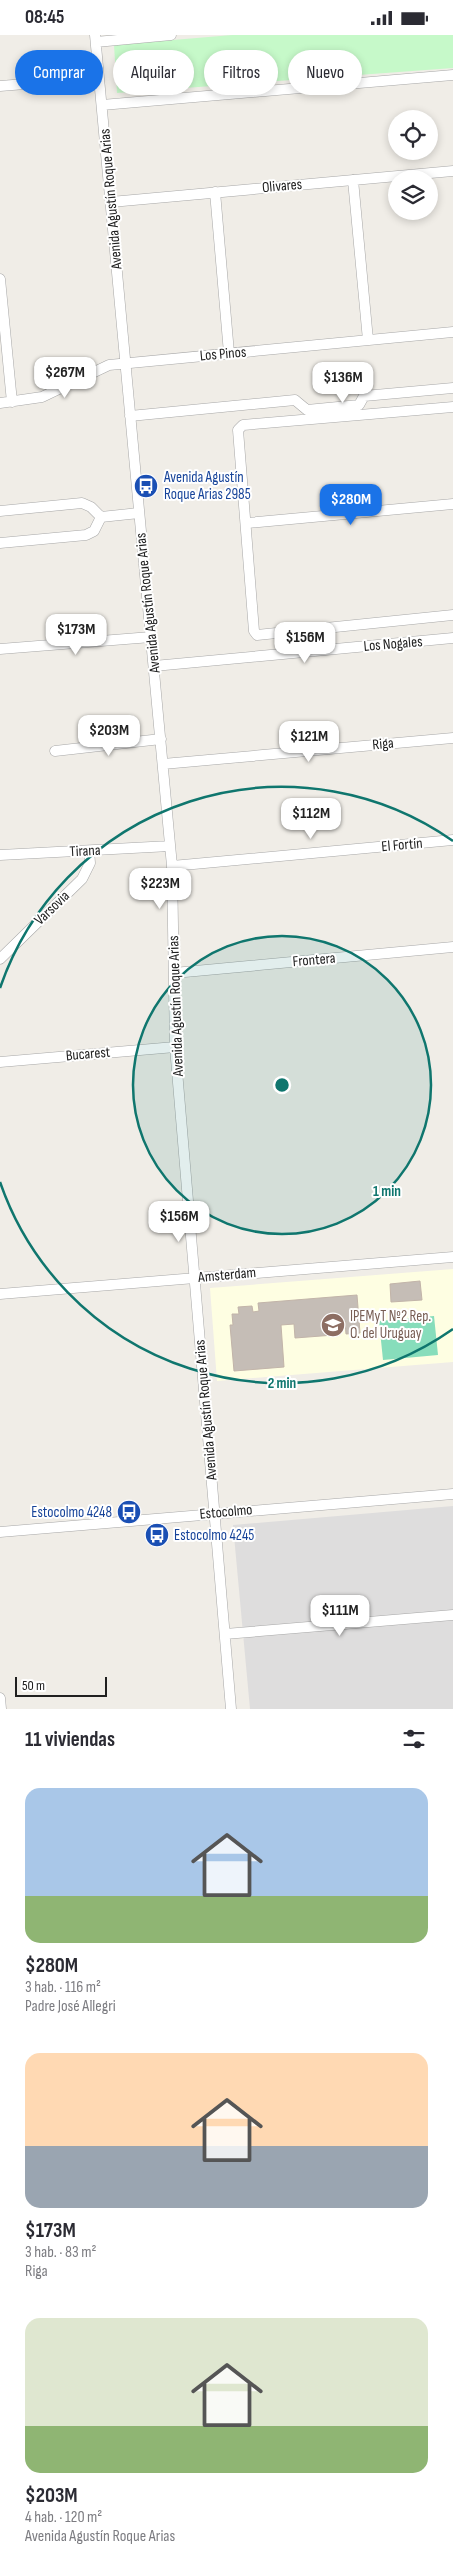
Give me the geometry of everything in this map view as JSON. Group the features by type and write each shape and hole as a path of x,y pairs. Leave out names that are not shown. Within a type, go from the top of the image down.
{"street":[{"path":"96,38 171,35"},
{"path":"102,105 453,75"},
{"path":"0,86 15,85"},
{"name":"Avenida Agustín Roque Arias","path":"101,95 172,866 175,1047 231,1709"},
{"name":"Olivares","path":"111,202 453,171"},
{"path":"353,180 368,340"},
{"path":"215,193 229,353"},
{"path":"0,279 12,402"},
{"name":"Los Pinos","path":"0,403 42,397 97,369 126,363 453,331"},
{"path":"130,416 295,400 307,410 359,405 364,396 453,388"},
{"path":"453,407 240,427 254,631 257,635 453,615"},
{"path":"0,511 82,503 91,507 101,517"},
{"path":"247,523 453,504"},
{"path":"101,517 139,513"},
{"path":"0,543 86,535 94,531 101,517"},
{"path":"0,649 151,637"},
{"name":"Los Nogales","path":"154,666 453,638"},
{"name":"Riga","path":"163,764 453,738"},
{"path":"55,751 161,739"},
{"name":"El Fortín","path":"172,866 453,840"},
{"name":"Tirana","path":"0,855 170,846"},
{"name":"Varsovia","path":"0,959 82,879 90,863 89,851"},
{"name":"Frontera","path":"174,973 453,947"},
{"name":"Bucarest","path":"0,1062 175,1047"},
{"name":"Amsterdam","path":"0,1294 453,1257"},
{"name":"Estocolmo","path":"0,1532 453,1494"},
{"path":"226,1634 453,1615"},
{"path":"0,1698 1,1709"}],"shaded area":[{"name":"IPEMyT Nº2 Rep. O. del Uruguay","path":"453,1269 453,1362 217,1381 210,1288"},
{"path":"453,1506 453,1709 250,1709 233,1525"}],"green space":[{"path":"232,35 453,35 453,68 362,75 362,50 288,50 288,80 278,81 278,50 204,50 204,87 194,87 194,50 114,50 114,45"},
{"path":"434,1316 438,1355 383,1360 379,1321"}],"building":[{"path":"420,1281 422,1300 391,1302 390,1284"},
{"path":"357,1295 360,1333 346,1334 345,1321 333,1322 334,1335 295,1338 294,1324 281,1325 284,1367 234,1371 230,1325 233,1325 232,1314 239,1314 238,1307 252,1306 253,1312 259,1311 258,1303"}],"place":[{"name":"Avenida Agustín Roque Arias 2985","path":"146,486"},
{"name":"IPEMyT Nº2 Rep. O. del Uruguay","path":"333,1325"},
{"name":"Estocolmo 4248","path":"129,1512"},
{"name":"Estocolmo 4245","path":"157,1535"}]}
